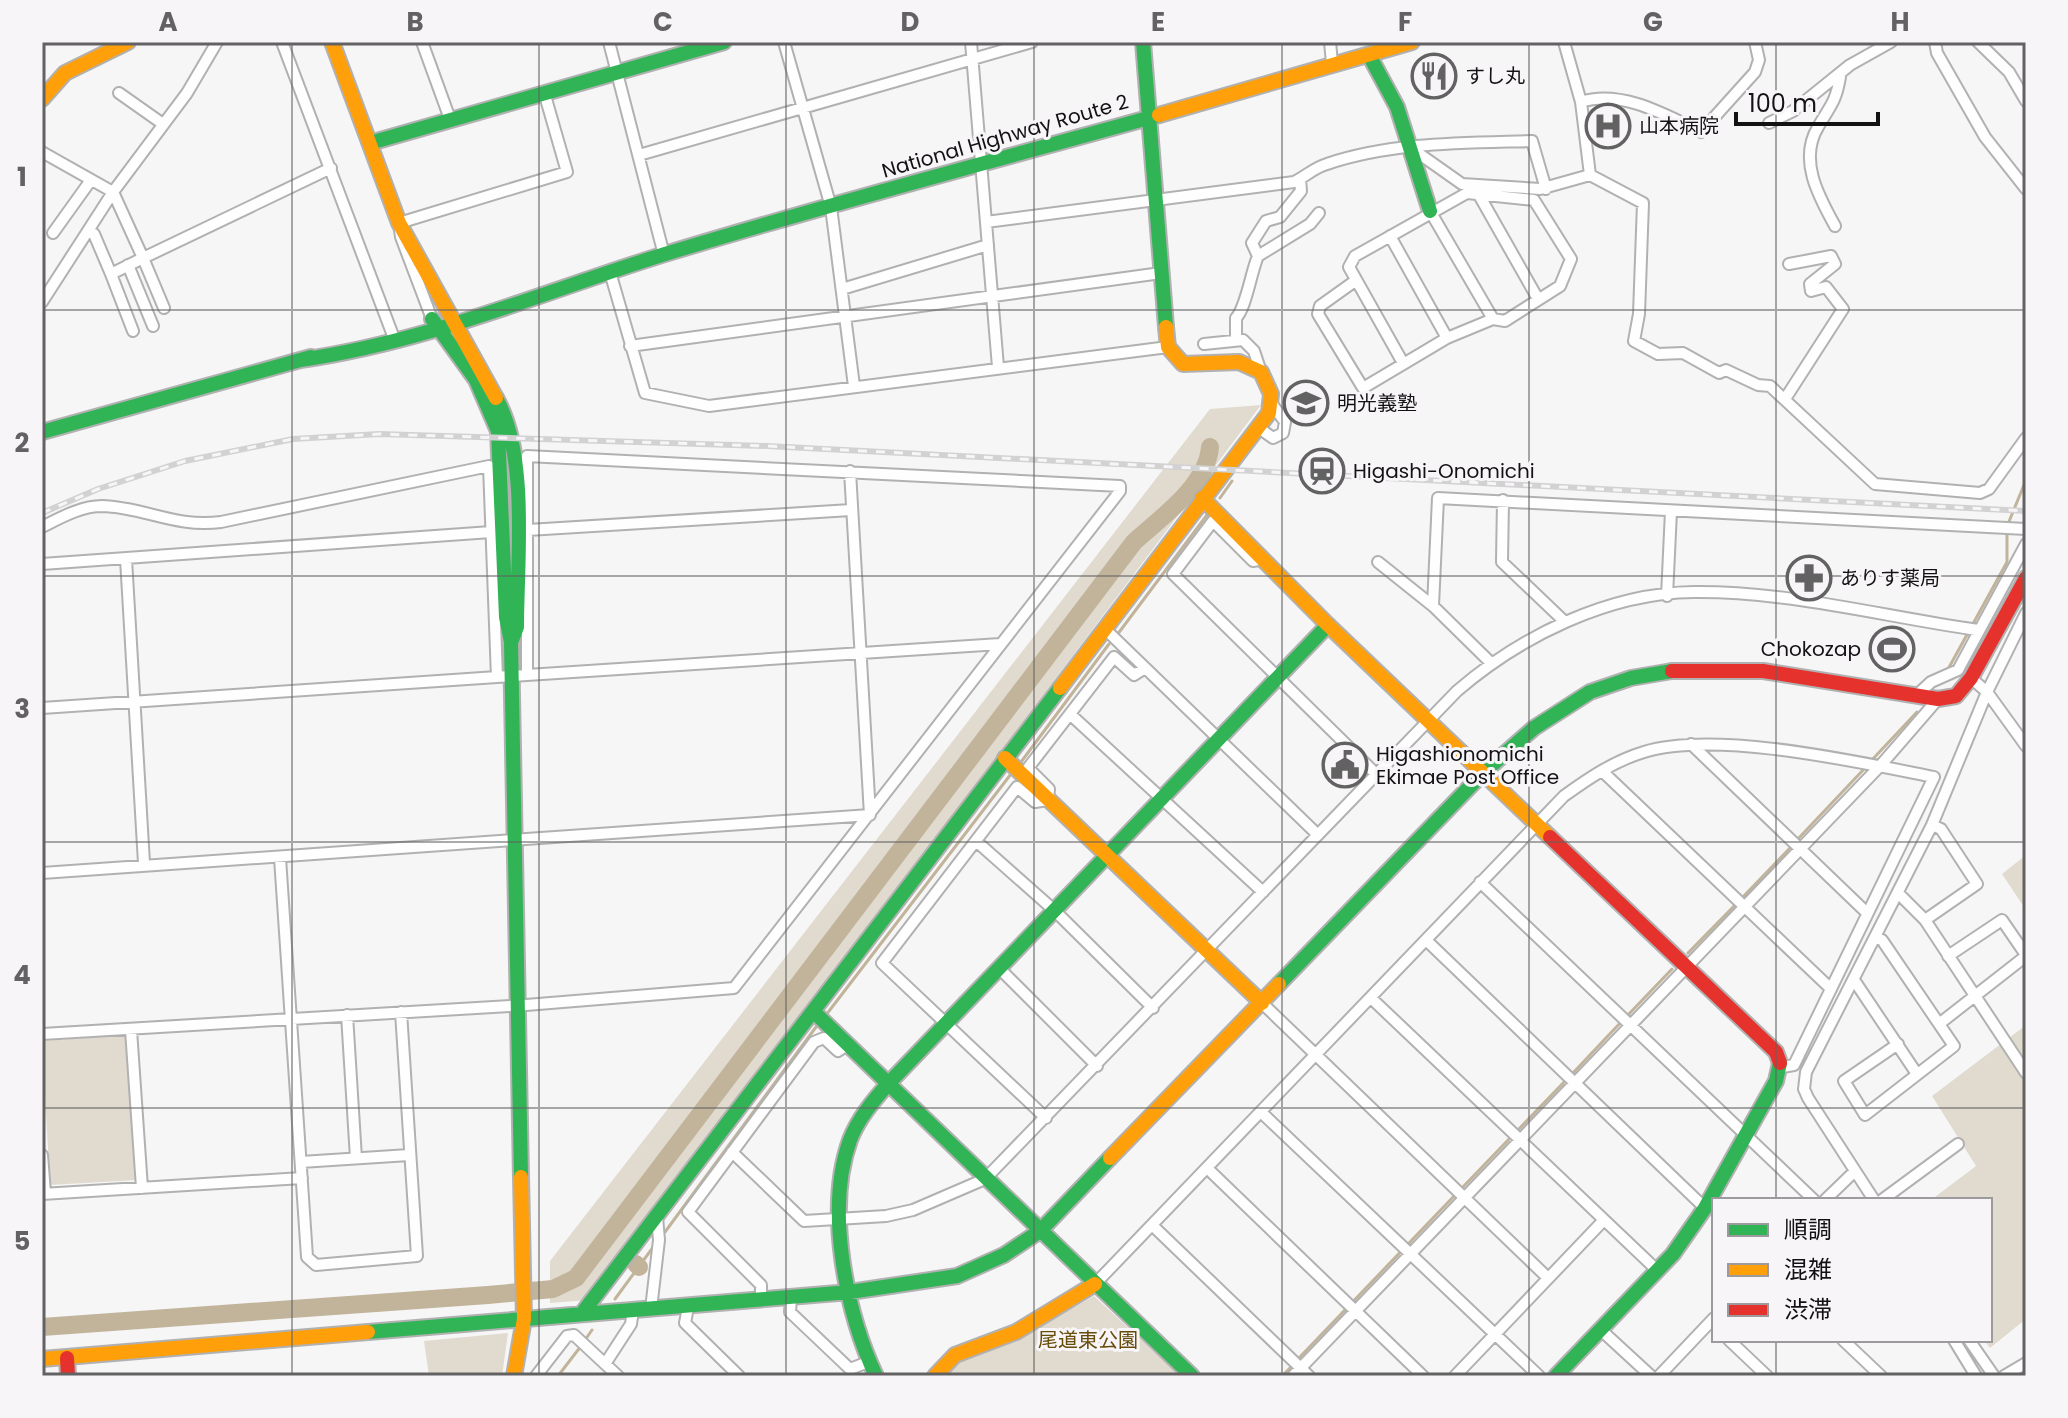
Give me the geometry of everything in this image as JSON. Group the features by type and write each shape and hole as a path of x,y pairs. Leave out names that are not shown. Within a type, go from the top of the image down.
{"main road":[{"path":"42,99 65,73 128,42"},
{"path":"332,42 399,223 444,322 506,415 513,448 517,627 511,642 524,1313 514,1376"},
{"path":"370,143 724,42"},
{"path":"583,1312 1202,498 1259,428 1272,404 1261,372 1239,362 1183,364 1168,347 1143,42"},
{"name":"National Highway Route 2","path":"42,432 392,333 569,289 664,255 1412,42"},
{"path":"1369,55 1397,107 1430,211"},
{"name":"National Highway Route 2","path":"300,360 343,356 444,322"},
{"path":"1202,498 1428,722 1484,772 1788,1066 1705,1208 1658,1271 1556,1376"},
{"path":"42,1359 524,1313 633,1310 791,1299 957,1276 1004,1255 1040,1231 1484,772 1526,733 1566,705 1591,692 1642,674 1689,667 1732,668 1938,699 1956,696 1971,678 2026,578"},
{"path":"876,1376 857,1337 842,1218 843,1177 849,1144 859,1121 888,1084 1328,625"},
{"path":"1005,758 1262,1003"},
{"path":"813,1011 1192,1376"},
{"path":"935,1376 955,1355 1016,1332 1095,1284"},
{"path":"67,1358 68,1376"}],"street":[{"path":"42,302 113,192 217,42"},
{"path":"282,42 392,333"},
{"path":"422,42 450,119"},
{"path":"609,42 664,255"},
{"path":"784,42 831,207 854,386"},
{"path":"971,42 998,367"},
{"path":"639,155 802,105 1032,42"},
{"path":"1330,42 1332,63"},
{"path":"1564,42 1581,102 1590,175"},
{"path":"1581,102 1594,98 1647,106 1701,132 1755,72 1759,60 1755,42"},
{"path":"1769,123 1793,111 1840,77 1850,65 1891,42"},
{"path":"1935,42 1937,53 1985,137 2026,189"},
{"path":"1978,42 2009,72 2026,101"},
{"path":"1835,226 1813,186 1811,143 1836,102 1840,77"},
{"path":"399,223 567,172 544,92"},
{"path":"119,93 163,124"},
{"path":"986,222 1300,179 1323,165 1436,143 1532,141 1546,189"},
{"path":"1411,148 1462,184 1546,189 1590,175 1643,203 1639,314 1634,341 1658,354 1683,353 1719,373 1726,370 1758,385 1770,386 1875,484 1980,493 1989,489 2026,438"},
{"path":"42,152 113,192 164,308"},
{"path":"111,274 331,168"},
{"path":"1258,256 1252,243 1260,228 1266,221 1280,217 1301,191 1300,179"},
{"path":"53,233 91,180"},
{"path":"1355,281 1320,306 1318,314 1363,388 1447,338 1493,319 1505,321 1560,286 1571,259 1534,200 1467,193 1430,211 1355,256 1349,267 1355,281 1403,363"},
{"path":"1479,195 1538,299"},
{"path":"1430,211 1493,319"},
{"path":"1236,339 1236,318 1243,311 1248,279 1258,256 1310,224 1319,213"},
{"path":"1280,217 1293,232"},
{"path":"88,232 94,234 133,331"},
{"path":"1390,236 1447,338"},
{"path":"842,289 988,245"},
{"path":"1785,399 1843,309 1826,287 1811,291 1810,284 1835,264 1831,256 1789,264"},
{"path":"128,265 153,326"},
{"path":"610,272 645,393 709,406 1168,347"},
{"path":"630,346 1161,273"},
{"path":"1204,344 1243,340 1254,351 1261,372"},
{"path":"1259,428 1273,438 1283,433 1285,422 1272,404"},
{"path":"42,1034 518,1005 734,988 1120,491 1120,486 527,456 528,530 512,676"},
{"path":"42,527 72,513 101,506 193,525 221,522 489,466 491,532 512,676"},
{"path":"850,471 858,653 870,815"},
{"path":"1433,606 1438,498 2026,529"},
{"path":"1503,500 1502,562 1565,622"},
{"path":"528,530 851,510"},
{"path":"1667,596 1671,511"},
{"path":"1264,559 1253,561 1213,521 1173,574 1376,774"},
{"path":"42,564 491,532"},
{"path":"1917,695 1931,682 1958,670 1971,629 2026,544"},
{"path":"126,559 144,863"},
{"path":"1378,562 1433,606 1490,662"},
{"path":"732,1152 804,1221 886,1216 922,1208 985,1179 1376,774 1490,662 1565,622 1629,601 1692,592 1754,595 1971,629"},
{"path":"1873,1198 1808,1098 1804,1089 1806,1072 1932,825 1987,692 2026,613"},
{"path":"1104,628 1318,835"},
{"path":"42,708 1000,644"},
{"path":"1046,1118 882,963 1017,787 1035,802 1048,800 1049,789 1028,768 1114,657 1134,675 1145,668"},
{"path":"1971,678 1987,692 2026,746"},
{"path":"1152,1225 1299,1369 1405,1251 1626,1021 1685,965 1871,765 1938,699"},
{"path":"1071,715 1164,797 1263,892"},
{"path":"1691,744 1866,912"},
{"path":"1095,1284 1564,796 1602,771 1645,752 1691,744 1728,745 1934,777 1788,1066 1806,1072"},
{"path":"1602,771 1829,987"},
{"path":"42,873 144,863 280,858 870,815"},
{"path":"1925,920 1977,884 1941,829 1932,825"},
{"path":"976,841 1055,911 1153,1008"},
{"path":"280,858 307,1257 316,1265 417,1256 401,1012"},
{"path":"1480,882 1812,1198"},
{"path":"1898,893 1925,920 2026,1073"},
{"path":"1939,1024 2026,956 2002,920 1948,956"},
{"path":"1875,938 1882,940 1954,1046 1865,1115 1844,1081 1898,1044"},
{"path":"1426,940 1705,1208"},
{"path":"999,968 1097,1066"},
{"path":"1854,980 1917,1074"},
{"path":"1371,998 1658,1271"},
{"path":"1262,1003 1548,1278"},
{"path":"347,1015 356,1158"},
{"path":"131,1030 142,1188"},
{"path":"761,1301 761,1285 688,1212 814,1042 824,1038 838,1051 846,1046"},
{"path":"1262,1113 1539,1376"},
{"path":"1885,1198 1958,1144"},
{"path":"42,1155 43,1194 302,1178"},
{"path":"301,1162 409,1155"},
{"path":"1208,1169 1423,1376"},
{"path":"1827,1198 1854,1172"},
{"path":"651,1309 659,1240 657,1217"},
{"path":"1455,1376 1603,1221"},
{"path":"791,1299 790,1312 850,1369 868,1362"},
{"path":"688,1307 685,1323 739,1376"},
{"path":"605,1364 631,1324 633,1310"},
{"path":"1659,1376 1712,1323"},
{"path":"1601,1330 1651,1376"},
{"path":"536,1376 567,1336 574,1335 618,1376"},
{"path":"1731,1342 1767,1376"},
{"path":"1845,1342 1881,1376"},
{"path":"1955,1342 1976,1376"},
{"path":"1970,1342 1994,1376"},
{"path":"2004,1376 2026,1364"},
{"path":"2014,1376 2026,1364"}],"green space":[{"path":"1261,405 589,1300 550,1303 550,1261 1210,409"},
{"path":"2026,855 2026,910 2002,874"},
{"path":"2026,1025 2026,1319 1990,1348 1986,1342 1992,1342 1992,1198 1934,1198 1976,1166 1932,1096"},
{"path":"126,1035 136,1180 50,1185 42,1041"},
{"name":"尾道東公園","path":"1094,1296 1180,1376 944,1376 964,1359 1032,1331"},
{"path":"508,1333 502,1376 429,1376 424,1341"}],"waterway":[{"path":"42,1327 488,1295 553,1289 576,1278 1134,542 1169,512 1201,475 1210,447"},
{"path":"2008,524 2026,480"},
{"path":"1220,498 1232,481"},
{"path":"1117,635 1207,515"},
{"path":"1947,671 2007,562 2007,531"},
{"path":"1021,762 1109,644"},
{"path":"1870,762 1917,712"},
{"path":"1796,841 1865,768"},
{"path":"826,1015 1011,774"},
{"path":"1741,899 1791,847"},
{"path":"1688,953 1736,904"},
{"path":"1627,1016 1672,969"},
{"path":"1572,1074 1622,1021"},
{"path":"665,1232 816,1027"},
{"path":"1517,1131 1567,1079"},
{"path":"1461,1189 1511,1137"},
{"path":"1298,1359 1456,1194"},
{"path":"615,1299 654,1246"},
{"path":"636,1264 639,1267"},
{"path":"585,1340 592,1330"},
{"path":"558,1376 581,1346"},
{"path":"1282,1376 1293,1365"}],"railway":[{"path":"42,513 98,489 185,461 293,439 379,434 767,446 2026,511"}],"traffic: fast":[{"path":"370,143 724,42"},
{"path":"1143,42 1166,327"},
{"path":"1369,55 1397,107 1430,211"},
{"path":"300,360 347,352 439,329 726,236 1159,115"},
{"path":"432,319 476,380 498,431 506,617 511,642 521,1177"},
{"path":"42,432 311,357"},
{"path":"496,398 506,422 517,478 517,627 512,640"},
{"path":"876,1376 848,1291 839,1228 843,1167 857,1125 888,1084 1328,625"},
{"path":"1279,984 1484,772 1534,728 1590,692 1631,678 1672,671"},
{"path":"583,1312 1060,688"},
{"path":"813,1011 1192,1376"},
{"path":"1556,1376 1673,1254 1705,1208 1776,1081 1780,1063"},
{"path":"368,1332 850,1292 957,1276 1004,1255 1040,1231 1110,1158"}],"traffic: slow":[{"path":"42,99 65,73 128,42"},
{"path":"332,42 399,223 496,398"},
{"path":"1159,115 1412,42"},
{"path":"1060,688 1269,413 1271,394 1261,372 1239,362 1183,364 1168,347 1166,327"},
{"path":"1202,498 1328,625 1550,837"},
{"path":"1005,758 1262,1003"},
{"path":"1110,1158 1279,984"},
{"path":"514,1376 524,1319 521,1177"},
{"path":"935,1376 955,1355 1016,1332 1095,1284"},
{"path":"42,1359 368,1332"}],"traffic: jam":[{"path":"1672,671 1763,671 1938,699 1956,696 1971,678 2026,578"},
{"path":"1550,837 1776,1052 1780,1063"},
{"path":"67,1358 68,1376"}],"place":[{"name":"すし丸","path":"1434,76"},
{"name":"山本病院","path":"1608,126"},
{"name":"明光義塾","path":"1306,403"},
{"name":"Higashi-Onomichi","path":"1322,471"},
{"name":"ありす薬局","path":"1809,578"},
{"name":"Chokozap","path":"1892,649"},
{"name":"Higashionomichi Ekimae Post Office","path":"1345,765"}]}
